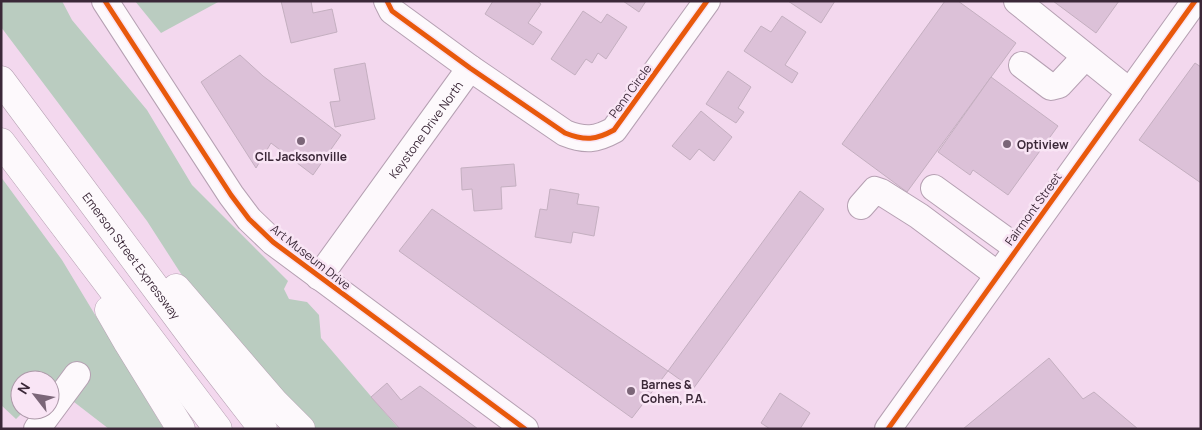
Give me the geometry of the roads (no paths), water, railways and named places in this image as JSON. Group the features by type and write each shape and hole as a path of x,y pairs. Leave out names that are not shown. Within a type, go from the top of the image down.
{"highway":[{"name":"Emerson Street Expressway","path":"1,80 263,429"},
{"path":"1,142 218,429"},
{"path":"84,193 184,296 274,402 301,429"},
{"path":"55,214 128,343 181,429"}],"street":[{"name":"Art Museum Drive","path":"105,1 178,116 249,219 273,242 525,429"},
{"name":"Keystone Drive North","path":"319,277 470,68 392,11 387,1"},
{"name":"Penn Circle","path":"470,68 565,133 578,138 590,139 604,136 614,130 707,1"},
{"path":"1017,1 1130,92"},
{"name":"Fairmont Street","path":"888,429 1195,1"},
{"path":"1022,64 1051,86 1059,85 1085,57"},
{"path":"934,188 1017,248"},
{"path":"861,206 875,190 881,192 919,216 998,275"},
{"path":"37,429 78,375"}],"place":[{"name":"CIL Jacksonville","path":"301,141"},
{"name":"Optiview","path":"1007,144"},
{"name":"Barnes & Cohen, P.A.","path":"631,391"}]}
